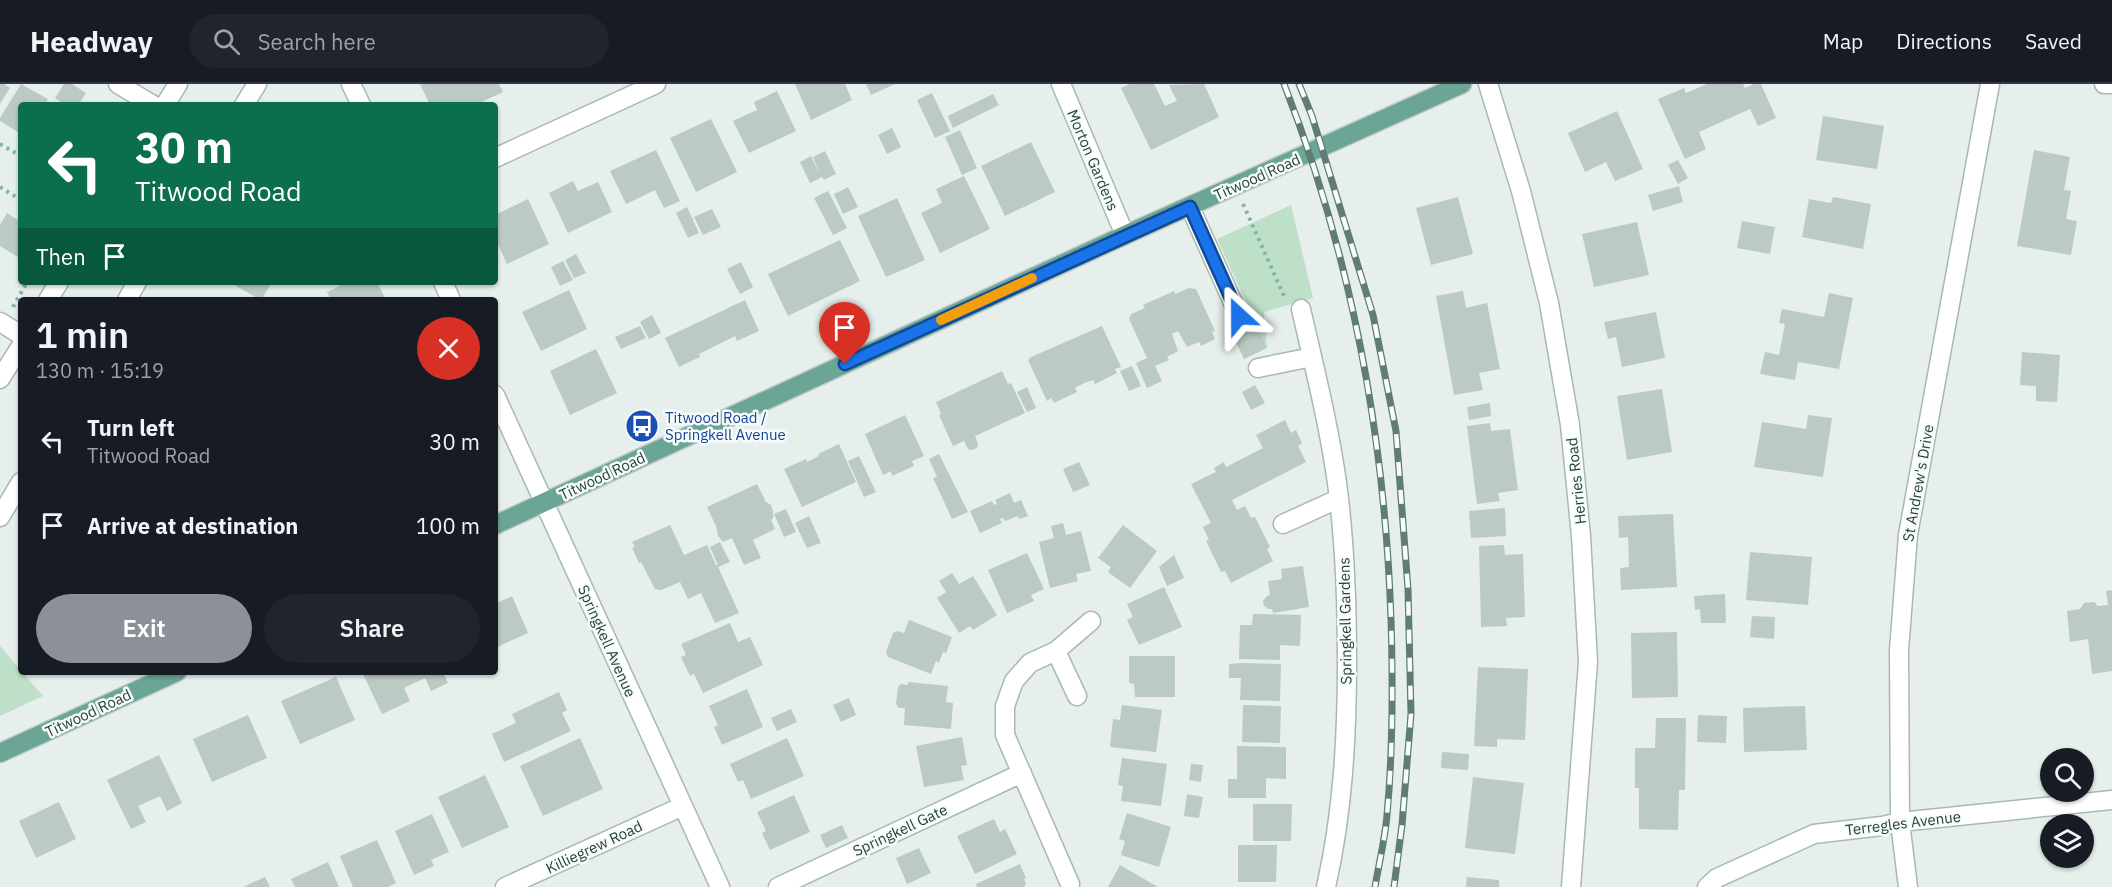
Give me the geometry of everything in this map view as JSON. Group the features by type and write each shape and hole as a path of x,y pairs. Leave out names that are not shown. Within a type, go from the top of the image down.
{"main road":[{"name":"Titwood Road","path":"498,524 1125,235 1462,84"},
{"name":"Titwood Road","path":"0,753 170,675"}],"street":[{"path":"118,84 148,102"},
{"path":"167,102 178,84"},
{"path":"246,102 257,84"},
{"path":"351,84 360,102"},
{"path":"498,157 656,84"},
{"name":"Morton Gardens","path":"1061,84 1125,235"},
{"name":"Herries Road","path":"1488,84 1521,191 1549,303 1571,436 1581,536 1588,662 1571,887"},
{"name":"St Andrew's Drive","path":"1908,887 1900,822 1899,650 1908,536 1990,84"},
{"path":"2104,84 2112,84"},
{"path":"1190,207 1239,316"},
{"name":"Springkell Gardens","path":"1300,309 1312,357 1338,499 1347,597 1347,726 1337,834 1326,887"},
{"path":"0,322 18,332"},
{"path":"0,379 18,351"},
{"path":"1258,368 1312,357"},
{"name":"Springkell Avenue","path":"498,402 720,887"},
{"path":"0,517 18,487"},
{"path":"1283,524 1338,499"},
{"path":"1070,884 1005,735 1005,706 1014,681 1030,663 1056,651 1091,621"},
{"path":"1056,651 1077,696"},
{"name":"Springkell Gate","path":"778,887 1022,773"},
{"name":"Terregles Avenue","path":"1707,887 1717,879 1814,834 1900,822 2112,800"},
{"name":"Killiegrew Road","path":"505,887 682,806"}],"path":[{"path":"0,144 18,154"},
{"path":"1236,187 1289,307 1300,309"},
{"path":"0,188 18,198"}],"green space":[{"path":"1291,205 1313,298 1264,312 1267,348 1217,239"},
{"path":"0,646 18,667 18,675 25,675 43,696 0,716"}],"building":[{"path":"0,84 10,88 0,104"},
{"path":"21,84 48,99 46,102 18,102 18,132 0,121"},
{"path":"64,84 72,84 86,93 80,102 61,102 55,98"},
{"path":"420,84 499,84 503,92 481,102 429,102"},
{"path":"795,84 845,84 852,100 811,120"},
{"path":"866,84 895,84 871,95"},
{"path":"1130,84 1154,84 1165,106 1177,101 1169,85 1204,84 1219,117 1151,150 1121,88"},
{"path":"1707,84 1743,84 1745,88 1761,84 1776,118 1758,126 1750,109 1699,132 1706,149 1685,159 1658,99 1684,88 1686,93"},
{"path":"777,91 796,131 749,153 733,121 757,110 754,102"},
{"path":"932,93 950,131 935,138 917,100"},
{"path":"993,94 999,105 953,128 948,116"},
{"path":"1617,111 1643,169 1615,181 1606,162 1585,172 1568,133"},
{"path":"1823,116 1884,126 1877,169 1816,160"},
{"path":"711,119 737,172 696,192 670,138"},
{"path":"892,128 901,147 887,154 878,135"},
{"path":"960,130 977,168 962,175 945,137"},
{"path":"1031,142 1055,192 1005,216 981,166"},
{"path":"656,150 680,201 664,208 655,190 626,204 610,171"},
{"path":"2034,150 2070,157 2064,190 2071,191 2066,219 2077,221 2071,255 2017,246"},
{"path":"825,151 836,174 810,183 800,162 811,156 820,175 813,157"},
{"path":"1678,160 1688,178 1678,184 1668,165"},
{"path":"964,176 990,229 940,253 921,213 942,203 936,189"},
{"path":"573,181 578,191 598,182 612,212 568,233 549,193"},
{"path":"1679,186 1683,202 1653,211 1648,195"},
{"path":"848,187 858,207 843,214 834,194"},
{"path":"828,191 847,228 833,235 814,198"},
{"path":"1458,197 1473,254 1431,265 1416,208"},
{"path":"1833,197 1871,204 1863,249 1802,237 1809,199 1831,203"},
{"path":"897,198 925,260 886,277 858,216"},
{"path":"528,199 549,244 507,264 498,244 498,214"},
{"path":"687,207 699,233 688,238 676,213"},
{"path":"712,209 721,227 703,235 694,217"},
{"path":"7,213 18,220 18,257 0,246 0,225"},
{"path":"1742,221 1775,227 1770,254 1737,248"},
{"path":"1637,222 1649,275 1594,287 1582,234"},
{"path":"840,240 860,281 788,316 768,274"},
{"path":"576,254 586,273 574,278 565,260"},
{"path":"563,261 573,280 560,286 551,267"},
{"path":"741,262 753,287 740,294 727,269"},
{"path":"234,285 270,285 263,297 256,297"},
{"path":"342,285 378,285 384,297 330,297 327,292"},
{"path":"1189,288 1196,289 1215,331 1212,332 1215,339 1201,346 1199,342 1187,347 1178,331 1172,334 1178,351 1167,357 1169,360 1155,366 1162,381 1147,388 1136,363 1147,358 1129,319 1131,314 1145,308 1143,305 1174,291 1175,294"},
{"path":"569,290 587,329 541,351 522,312"},
{"path":"1463,291 1466,308 1487,303 1500,369 1479,373 1483,390 1454,395 1436,296"},
{"path":"1829,293 1853,298 1839,369 1798,362 1795,380 1760,374 1765,352 1779,355 1785,324 1779,323 1782,309 1824,317"},
{"path":"745,300 759,331 737,341 735,336 679,367 665,338"},
{"path":"1656,312 1665,358 1622,367 1616,337 1608,339 1604,322"},
{"path":"652,315 661,333 649,339 640,322"},
{"path":"1253,317 1267,348 1244,359 1229,328"},
{"path":"640,326 646,338 621,349 615,337"},
{"path":"1102,326 1121,367 1115,369 1117,373 1095,384 1093,380 1084,383 1075,388 1077,392 1054,403 1051,398 1047,401 1028,360"},
{"path":"596,349 617,393 570,415 550,371"},
{"path":"2022,352 2060,355 2057,402 2036,401 2036,386 2020,385"},
{"path":"1132,366 1141,386 1129,391 1120,371"},
{"path":"1002,371 1008,384 1011,383 1025,413 975,436 977,448 968,449 964,441 953,446 939,415 941,414 936,402"},
{"path":"1255,385 1265,403 1251,410 1242,392"},
{"path":"1027,387 1036,408 1027,412 1017,392"},
{"path":"1662,389 1672,452 1627,460 1617,396"},
{"path":"1490,403 1491,416 1469,420 1467,407"},
{"path":"905,415 924,456 912,461 914,466 892,476 891,471 883,475 865,434"},
{"path":"1808,415 1832,418 1823,477 1754,467 1762,422 1806,429"},
{"path":"1285,420 1291,433 1296,430 1302,443 1298,446 1306,462 1232,500 1237,510 1245,506 1251,518 1255,517 1270,547 1267,549 1273,561 1231,583 1225,571 1221,572 1206,541 1209,540 1203,527 1211,523 1191,484 1216,472 1214,468 1224,462 1226,467 1263,448 1256,435"},
{"path":"1490,423 1491,431 1510,429 1518,490 1498,493 1500,501 1477,504 1467,426"},
{"path":"839,444 856,482 802,507 784,469 806,459 807,462"},
{"path":"939,454 968,512 952,519 933,478 937,477 929,459"},
{"path":"859,456 876,492 864,497 848,461"},
{"path":"1079,462 1090,485 1073,492 1063,469"},
{"path":"757,484 766,502 771,505 773,518 771,520 775,529 753,540 761,558 744,565 732,538 723,542 718,536 707,507"},
{"path":"1010,493 1014,503 1021,500 1028,516 1019,519 1018,516 1005,521 1003,518 1000,519 1002,523 980,533 970,511 992,501 994,505 997,504 995,500"},
{"path":"1505,508 1506,536 1471,538 1469,511"},
{"path":"786,509 796,532 784,537 774,514"},
{"path":"1673,514 1677,587 1621,590 1620,568 1629,567 1628,537 1619,538 1618,516"},
{"path":"809,516 821,543 807,548 795,523"},
{"path":"1063,523 1066,535 1081,531 1091,571 1076,574 1078,581 1050,588 1039,542 1054,538 1051,526"},
{"path":"670,525 684,555 707,545 718,565 710,547 720,542 730,562 718,567 739,613 715,623 701,593 688,599 680,582 661,590 655,589 641,562 639,563 632,548 635,547 632,542"},
{"path":"1123,525 1157,551 1130,588 1108,572 1111,567 1098,558"},
{"path":"1504,545 1505,555 1523,554 1525,617 1506,618 1507,626 1481,627 1479,546"},
{"path":"1750,552 1812,557 1808,605 1746,600"},
{"path":"1027,553 1044,589 1031,595 1034,601 1007,613 988,570"},
{"path":"1174,555 1184,578 1167,586 1159,567"},
{"path":"1303,566 1309,607 1273,613 1272,609 1264,606 1263,601 1270,595 1268,581 1282,579 1281,569"},
{"path":"952,573 959,584 973,576 997,615 973,630 970,626 959,633 937,598 946,592 939,581"},
{"path":"1164,587 1182,627 1139,645 1127,620 1133,617 1127,604"},
{"path":"2112,590 2112,671 2092,674 2088,639 2070,642 2067,611 2080,609 2084,603 2094,602 2098,606 2108,605 2106,591"},
{"path":"1725,594 1726,623 1701,623 1700,609 1695,610 1694,596"},
{"path":"512,596 528,633 498,647 498,603"},
{"path":"1253,614 1301,615 1300,646 1280,645 1280,660 1239,659 1240,625 1252,625"},
{"path":"1752,616 1775,617 1774,639 1750,637"},
{"path":"909,620 952,637 946,653 943,652 939,663 936,661 931,674 888,657 886,652 893,633 898,631 904,633"},
{"path":"730,623 738,642 750,637 763,665 703,693 694,674 690,676 681,657 686,655 681,644"},
{"path":"1677,632 1678,697 1632,698 1631,633"},
{"path":"1129,656 1175,656 1175,697 1135,697 1134,684 1129,683"},
{"path":"1229,664 1281,664 1280,701 1240,700 1241,678 1229,678"},
{"path":"1478,667 1528,669 1525,740 1497,739 1497,747 1474,746"},
{"path":"363,675 444,675 448,683 431,691 425,678 404,688 410,701 382,714"},
{"path":"336,677 355,720 300,744 281,701"},
{"path":"908,682 948,686 946,702 953,703 951,729 904,725 905,708 899,708 896,704 898,687 901,684 908,685"},
{"path":"747,689 763,727 722,745 714,727 718,725 709,706"},
{"path":"559,692 567,710 562,713 571,731 504,762 492,734 516,723 512,714"},
{"path":"849,698 856,715 841,722 833,705"},
{"path":"1122,705 1162,710 1156,752 1110,747 1113,719 1120,720"},
{"path":"1243,705 1281,706 1280,743 1242,742"},
{"path":"1805,706 1807,750 1744,752 1743,708"},
{"path":"791,709 797,722 777,731 771,718"},
{"path":"248,715 267,758 212,782 193,739"},
{"path":"1698,715 1727,716 1726,743 1697,742"},
{"path":"1656,718 1686,718 1685,790 1679,790 1678,830 1639,829 1639,788 1635,788 1635,748 1655,748"},
{"path":"962,737 967,765 961,766 964,780 924,787 916,746"},
{"path":"580,738 603,789 543,816 520,766"},
{"path":"787,738 804,776 751,799 743,780 738,782 730,764"},
{"path":"1237,746 1286,747 1286,779 1266,778 1266,798 1228,798 1228,779 1237,779"},
{"path":"1442,752 1469,754 1468,770 1441,768"},
{"path":"159,755 182,803 167,811 160,796 138,806 146,822 131,829 107,780"},
{"path":"1122,758 1167,764 1161,806 1121,801 1123,786 1118,785"},
{"path":"1191,764 1203,765 1201,782 1189,780"},
{"path":"485,775 509,827 462,848 438,797"},
{"path":"1473,777 1524,783 1515,854 1465,848"},
{"path":"1187,794 1203,797 1199,818 1184,816"},
{"path":"794,795 810,832 770,850 762,833 766,831 757,812"},
{"path":"59,802 76,839 36,858 19,821"},
{"path":"1253,804 1292,804 1291,841 1253,841"},
{"path":"1127,813 1171,827 1159,867 1121,855 1125,841 1119,839"},
{"path":"432,814 449,852 431,860 434,866 414,875 395,831"},
{"path":"994,819 1000,832 1005,829 1017,854 975,874 957,836"},
{"path":"842,825 848,838 826,848 820,835"},
{"path":"377,840 396,883 388,887 353,887 340,856"},
{"path":"1238,845 1277,845 1276,882 1238,882"},
{"path":"919,848 931,873 907,884 896,858"},
{"path":"328,862 339,887 295,887 291,879"},
{"path":"1020,864 1026,878 1024,887 977,887 976,884"},
{"path":"1120,865 1158,887 1108,887"},
{"path":"265,877 270,887 243,887"},
{"path":"1467,877 1499,880 1499,887 1466,887"}],"railway":[{"path":"1284,84 1308,149 1346,280 1372,415 1381,483 1391,620 1392,718 1387,815 1375,887"},
{"path":"1299,84 1312,116 1373,315 1396,431 1408,589 1411,714 1402,825 1394,887"}],"slow traffic":[{"path":"941,320 1032,278"}],"place":[{"name":"Titwood Road / Springkell Avenue","path":"642,426"}],"route":[{"path":"845,364 1190,207 1239,316"}]}
